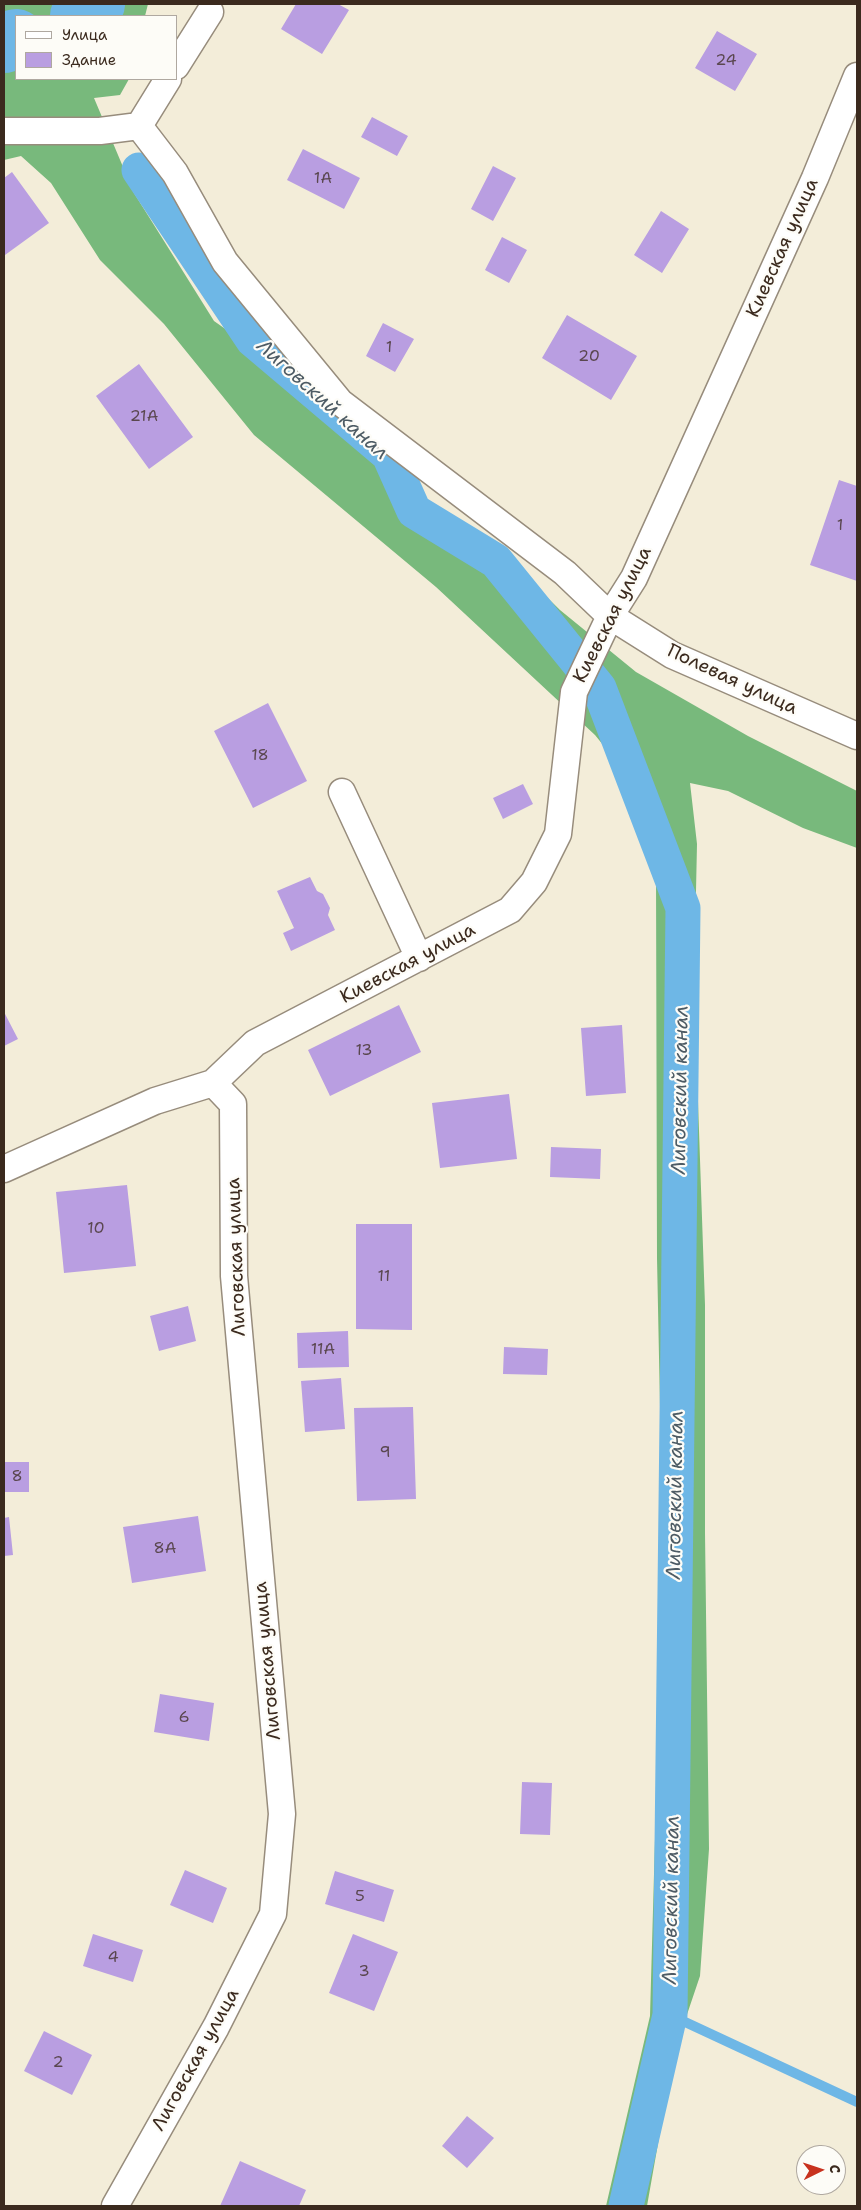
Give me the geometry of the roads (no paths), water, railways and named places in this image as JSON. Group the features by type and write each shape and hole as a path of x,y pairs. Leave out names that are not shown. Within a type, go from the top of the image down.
{"street":[{"path":"178,63 210,12"},
{"name":"Киевская улица","path":"4,1169 155,1101 213,1083 255,1043 510,910 534,882 558,834 574,692 610,616 634,578 815,178 857,78"},
{"path":"4,131 100,131 139,126 167,80"},
{"name":"Полевая улица","path":"139,126 175,173 225,262 340,402 565,573 610,616 672,655 857,736"},
{"path":"342,792 419,958"},
{"name":"Лиговская улица","path":"116,2206 216,2027 273,1914 282,1814 234,1276 233,1104 213,1083"}],"waterway":[{"path":"83,15 91,12 95,4"},
{"path":"4,43 15,39"},
{"name":"Лиговский канал","path":"139,170 253,340 389,455 414,511 496,561 599,688 683,908 670,2015 626,2206"},
{"path":"670,2015 857,2102"}]}
